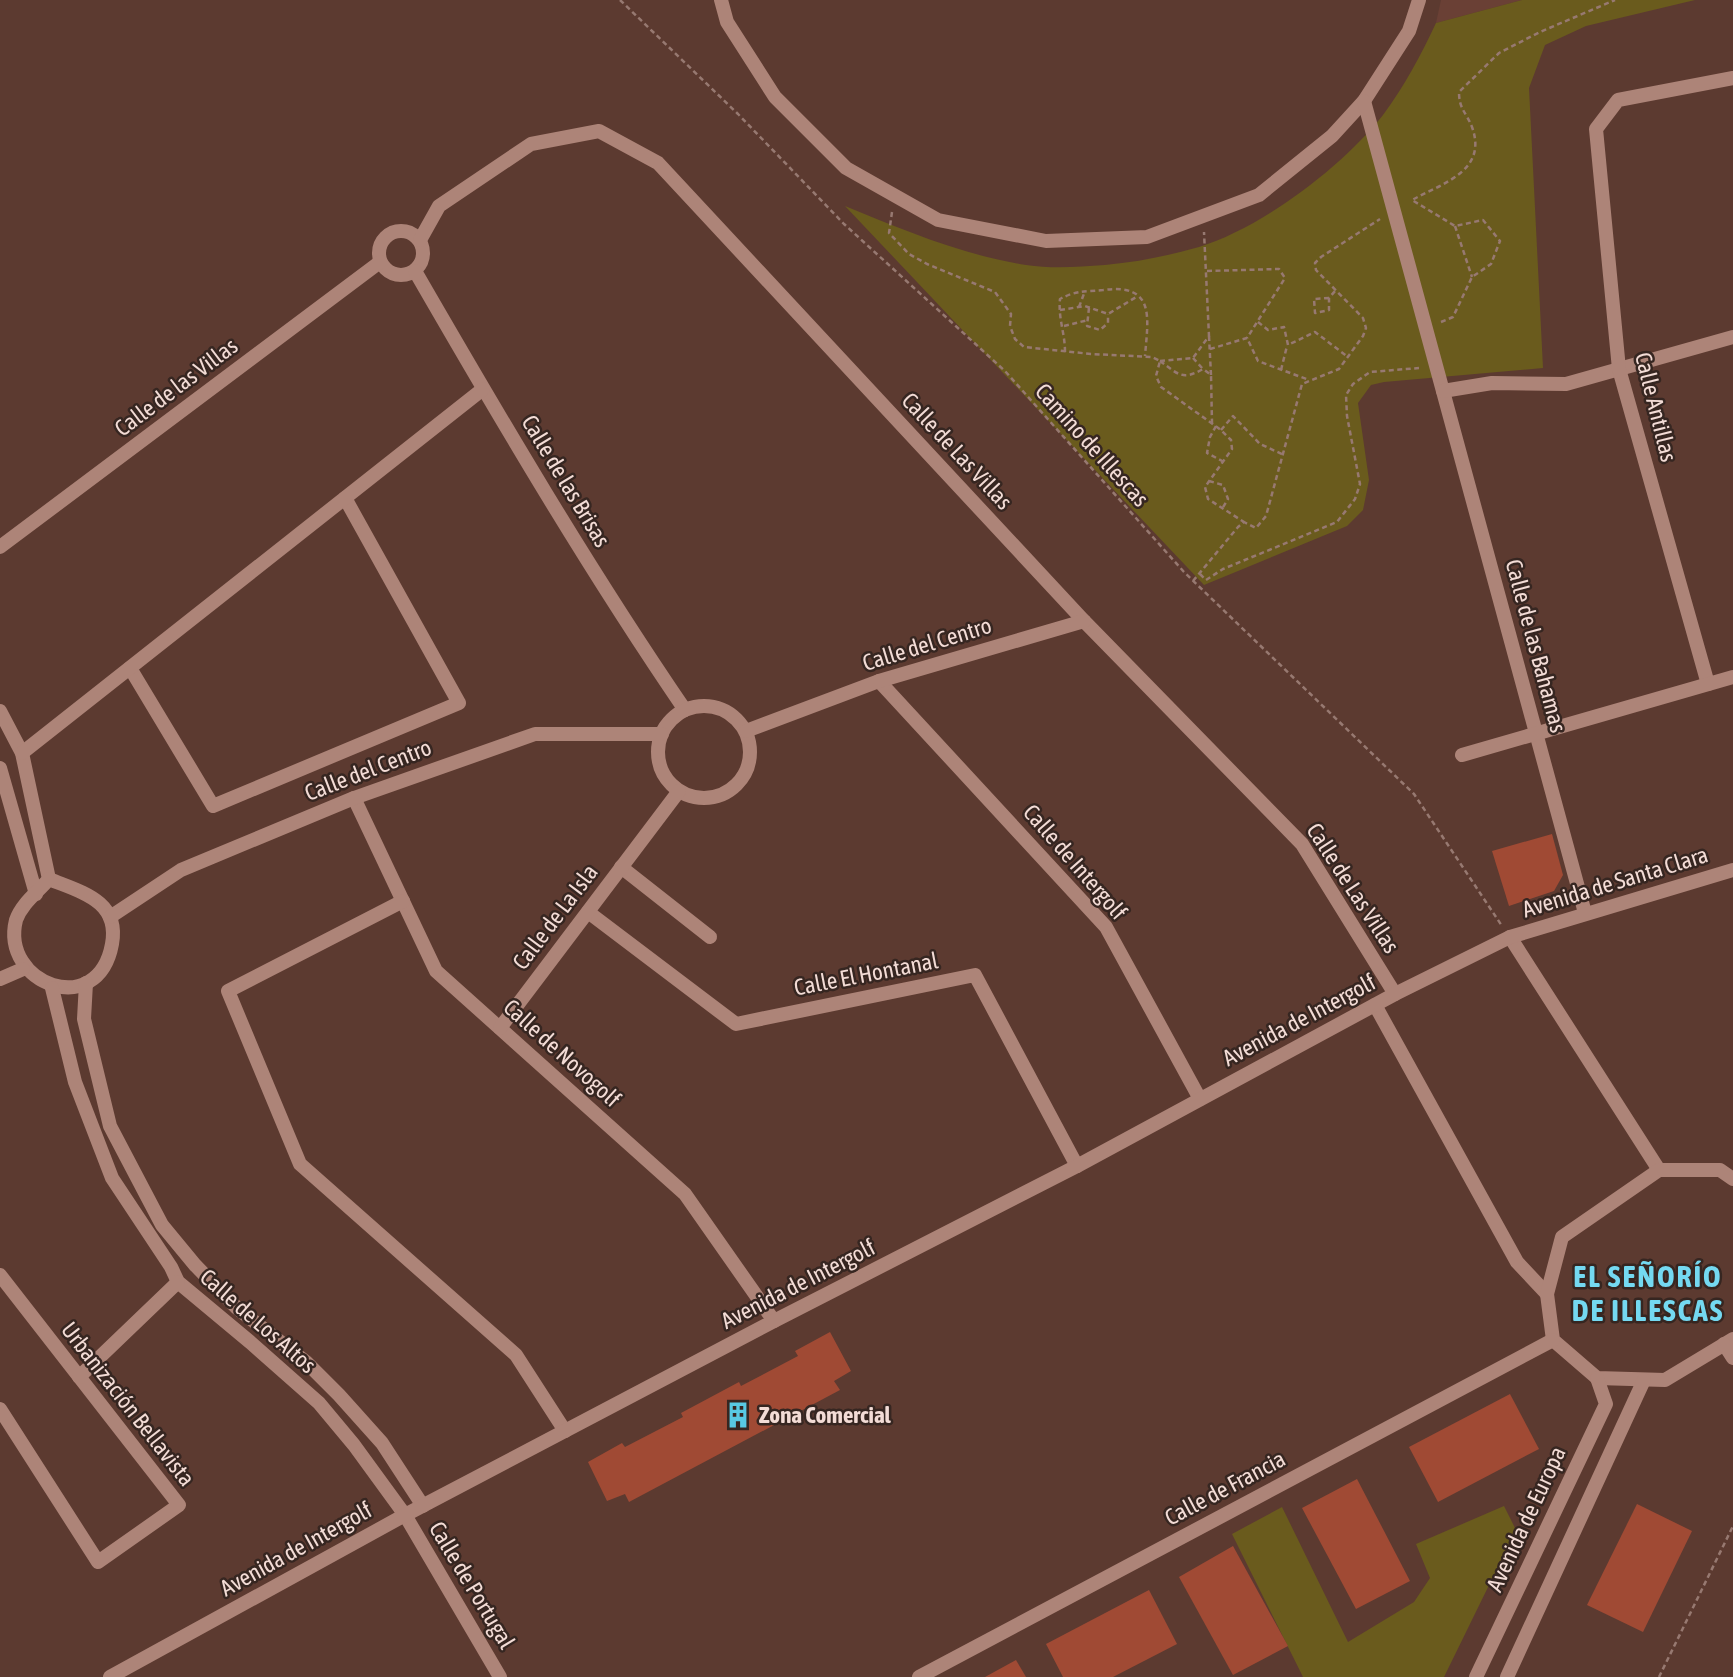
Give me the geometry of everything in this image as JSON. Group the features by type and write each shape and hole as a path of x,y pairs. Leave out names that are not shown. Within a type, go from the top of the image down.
{"street":[{"path":"721,0 727,22 775,97 846,168 938,220 1046,241 1147,237 1259,195 1332,136 1364,101 1409,32 1419,0"},
{"name":"Calle Antillas","path":"1708,684 1619,369 1596,129 1618,100 1733,78"},
{"name":"Calle de las Bahamas","path":"1364,101 1585,913"},
{"name":"Calle de Las Villas","path":"420,240 439,206 531,144 599,131 658,163 1084,621 1302,844 1395,994"},
{"path":"404,231 420,240 424,256 415,271 400,276 384,269 380,262 379,247 389,234 404,231"},
{"name":"Calle de las Villas","path":"0,547 380,262"},
{"name":"Calle de las Brisas","path":"415,271 483,389 625,622 685,710"},
{"path":"1443,391 1492,383 1566,384 1733,337"},
{"path":"22,753 483,389"},
{"path":"130,668 213,806 459,703 345,498"},
{"name":"Calle del Centro","path":"746,731 879,681 1084,621"},
{"path":"1462,755 1733,677"},
{"name":"Calle de Intergolf","path":"879,681 1106,927 1200,1099"},
{"path":"701,706 716,707 731,714 746,731 750,746 749,763 741,780 729,791 714,797 698,798 679,791 667,780 660,766 658,750 662,734 671,719 685,710 701,706"},
{"path":"0,711 22,753 49,879"},
{"name":"Calle del Centro","path":"110,917 181,870 354,797 535,734 662,734"},
{"path":"0,768 36,894"},
{"name":"Calle de La Isla","path":"500,1028 679,791"},
{"name":"Calle de Novogolf","path":"354,797 436,971 685,1194 774,1321"},
{"name":"Calle de La Isla","path":"621,867 710,937"},
{"name":"Avenida de Santa Clara","path":"1510,937 1733,870"},
{"path":"49,879 86,892 100,902 110,917 114,935 110,957 100,972 86,983 69,988 52,988 36,981 15,957 12,939 14,922 23,906 49,879"},
{"path":"403,901 228,991 300,1164 516,1355 565,1431"},
{"name":"Calle El Hontanal","path":"588,912 736,1024 975,975 1077,1166"},
{"path":"1510,937 1659,1170"},
{"name":"Avenida de Intergolf","path":"110,1677 405,1515 1077,1166 1395,994 1510,937"},
{"path":"0,979 23,969"},
{"name":"Calle de Los Altos","path":"86,983 84,1019 110,1126 162,1225 195,1265 237,1308 306,1362 339,1395 382,1443 423,1506"},
{"name":"Calle de Los Altos","path":"52,988 75,1082 112,1178 171,1267 178,1282 319,1403 354,1444 405,1515"},
{"path":"1375,1005 1517,1262 1547,1294"},
{"path":"1720,1170 1733,1160"},
{"path":"1733,1179 1720,1170 1659,1170 1562,1237 1547,1294 1553,1340 1597,1378 1665,1380 1729,1341 1733,1358"},
{"name":"Urbanización Bellavista","path":"0,1275 179,1505 99,1562 0,1409"},
{"path":"79,1377 178,1282"},
{"name":"Calle de Francia","path":"919,1677 1553,1340"},
{"name":"Avenida de Europa","path":"1476,1677 1606,1404 1597,1378"},
{"path":"1507,1677 1644,1380"},
{"name":"Calle de Portugal","path":"405,1515 500,1677"}],"path":[{"name":"Camino de Illescas","path":"620,0 738,114 844,224 1005,371 1193,581 1414,794 1510,937"},
{"path":"1160,361 1156,376 1161,387 1231,440 1232,449 1205,487 1208,499 1256,528 1266,516 1303,384 1339,369 1366,328 1363,318 1316,270 1315,263 1338,245 1463,172 1471,164 1476,148 1472,127 1459,104 1459,92 1486,64 1499,53 1540,32 1615,0"},
{"path":"895,195 889,233 909,254 995,292 1011,314 1010,326 1015,339 1024,347 1145,357 1160,361 1180,375 1190,376 1203,369"},
{"path":"1412,200 1455,226 1472,277"},
{"path":"1203,216 1214,425 1206,453 1224,462"},
{"path":"1442,322 1453,317 1472,277 1491,264 1500,240 1483,220 1455,226"},
{"path":"1207,271 1279,269 1285,278 1247,338 1210,349"},
{"path":"1065,352 1060,299 1077,290 1122,289 1132,290 1142,300 1148,317 1145,357"},
{"path":"1079,307 1085,291"},
{"path":"1329,298 1314,299 1315,313 1329,310 1329,298 1335,291"},
{"path":"1059,310 1079,307 1108,314 1138,296"},
{"path":"1090,308 1087,326 1100,330 1108,323 1108,314"},
{"path":"1063,327 1088,320"},
{"path":"1257,322 1268,330 1284,327 1288,345 1281,370"},
{"path":"1288,345 1315,332 1348,357"},
{"path":"1160,361 1193,358 1209,336"},
{"path":"1247,338 1258,361 1311,381"},
{"path":"1193,358 1211,375"},
{"path":"1193,581 1200,573 1206,580 1223,569 1337,522 1355,499 1360,484 1346,395 1353,384 1370,372 1437,367"},
{"path":"1221,430 1233,416 1259,444 1284,455"},
{"path":"1209,481 1223,485 1227,499 1222,509"},
{"path":"1193,581 1244,522"},
{"path":"1659,1677 1733,1526"}],"shaded area":[{"path":"1441,0 1522,0 1436,23"},
{"path":"1522,0 1695,0 1586,26 1545,45 1529,88 1543,368 1371,385 1358,403 1369,480 1363,510 1347,526 1204,585 845,206 956,248 1002,261 1036,266 1117,264 1199,247 1249,226 1300,193 1346,154 1366,135 1391,104 1436,23"},
{"path":"1504,1506 1516,1530 1444,1677 1303,1677 1232,1534 1282,1507 1348,1642 1414,1602 1430,1578 1416,1544"}],"building":[{"path":"1552,834 1563,875 1554,891 1509,906 1492,851"},
{"name":"Zona Comercial","path":"830,1332 851,1371 834,1381 840,1390 629,1502 625,1494 607,1501 588,1462 622,1443 625,1447 683,1417 681,1413 739,1382 741,1386 798,1356 795,1351"},
{"path":"1510,1394 1539,1449 1438,1502 1409,1447"},
{"path":"1357,1479 1410,1581 1356,1609 1302,1508"},
{"path":"1637,1504 1692,1531 1643,1632 1587,1605"},
{"path":"1233,1546 1288,1646 1233,1675 1179,1577"},
{"path":"1149,1590 1177,1644 1113,1677 1063,1677 1046,1644"},
{"path":"1016,1660 1026,1677 985,1677"}],"place":[{"name":"Zona Comercial","path":"738,1415"}],"district":[{"name":"EL SEÑORÍO DE ILLESCAS","path":"1648,1293"}]}
